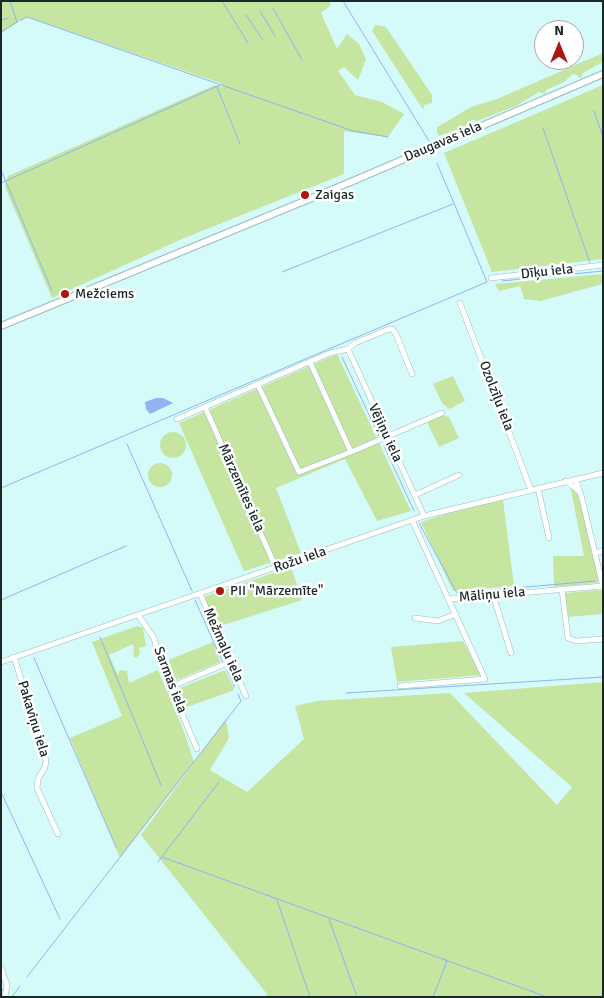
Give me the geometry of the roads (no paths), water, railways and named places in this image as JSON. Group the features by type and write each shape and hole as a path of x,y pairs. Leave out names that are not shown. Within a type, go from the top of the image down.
{"main road":[{"name":"Daugavas iela","path":"1,326 284,210 603,74"}],"street":[{"name":"Dīķu iela","path":"491,278 603,265"},
{"name":"Ozolzīļu iela","path":"460,304 531,490"},
{"path":"177,419 392,329 396,334 412,374"},
{"name":"Vējiņu iela","path":"348,349 424,516"},
{"path":"310,362 351,452"},
{"path":"258,385 298,472 387,438 442,412"},
{"name":"Mārzemītes iela","path":"205,408 276,568"},
{"name":"Rožu iela","path":"1,662 424,516 603,473"},
{"path":"415,495 459,474"},
{"name":"Māliņu iela","path":"412,520 450,599 603,586 600,559 595,553 575,479"},
{"path":"566,481 580,492"},
{"path":"538,488 549,538"},
{"path":"595,553 603,551"},
{"path":"562,590 568,638 576,641 603,639"},
{"name":"Mežmaļu iela","path":"200,594 246,696"},
{"path":"493,596 511,653"},
{"path":"400,686 486,679 450,599"},
{"path":"415,618 438,621 456,614"},
{"name":"Sarmas iela","path":"138,615 154,638 170,687 197,749"},
{"name":"Pakaviņu iela","path":"14,658 46,760 46,767 38,780 37,788 58,834"},
{"path":"170,687 230,662"},
{"path":"1,968 7,985 5,997"}],"water":[{"path":"156,398 163,398 173,403 150,414 146,409 145,402"}],"waterway":[{"path":"1,32 17,22 10,1"},
{"path":"222,1 248,43"},
{"path":"343,1 429,141"},
{"path":"273,8 302,60"},
{"path":"260,11 275,36"},
{"path":"246,15 263,40"},
{"path":"21,20 27,17 353,131 388,137"},
{"path":"1,20 8,18"},
{"path":"1,183 222,84"},
{"path":"217,87 240,144"},
{"path":"594,111 603,137"},
{"path":"543,128 590,263"},
{"path":"1,488 487,282 437,163"},
{"path":"1,170 52,291"},
{"path":"282,272 453,204"},
{"path":"502,281 603,271"},
{"path":"342,357 379,436"},
{"path":"127,444 192,591"},
{"path":"384,446 414,511"},
{"path":"419,523 457,593 595,581"},
{"path":"1,600 126,546"},
{"path":"195,600 223,663"},
{"path":"100,637 161,785"},
{"path":"34,658 116,847"},
{"path":"227,670 235,687"},
{"path":"346,693 603,677"},
{"path":"27,977 241,701 238,694"},
{"path":"158,862 219,782"},
{"path":"1,792 60,919"},
{"path":"162,857 547,997"},
{"path":"277,900 310,997"},
{"path":"329,919 357,997"},
{"path":"433,997 447,961"},
{"path":"12,997 20,986"},
{"path":"1,987 3,991"}],"place":[{"name":"Zaigas","path":"305,195"},
{"name":"Mežciems","path":"65,294"},
{"name":"PII \"Mārzemīte\"","path":"220,591"}]}
